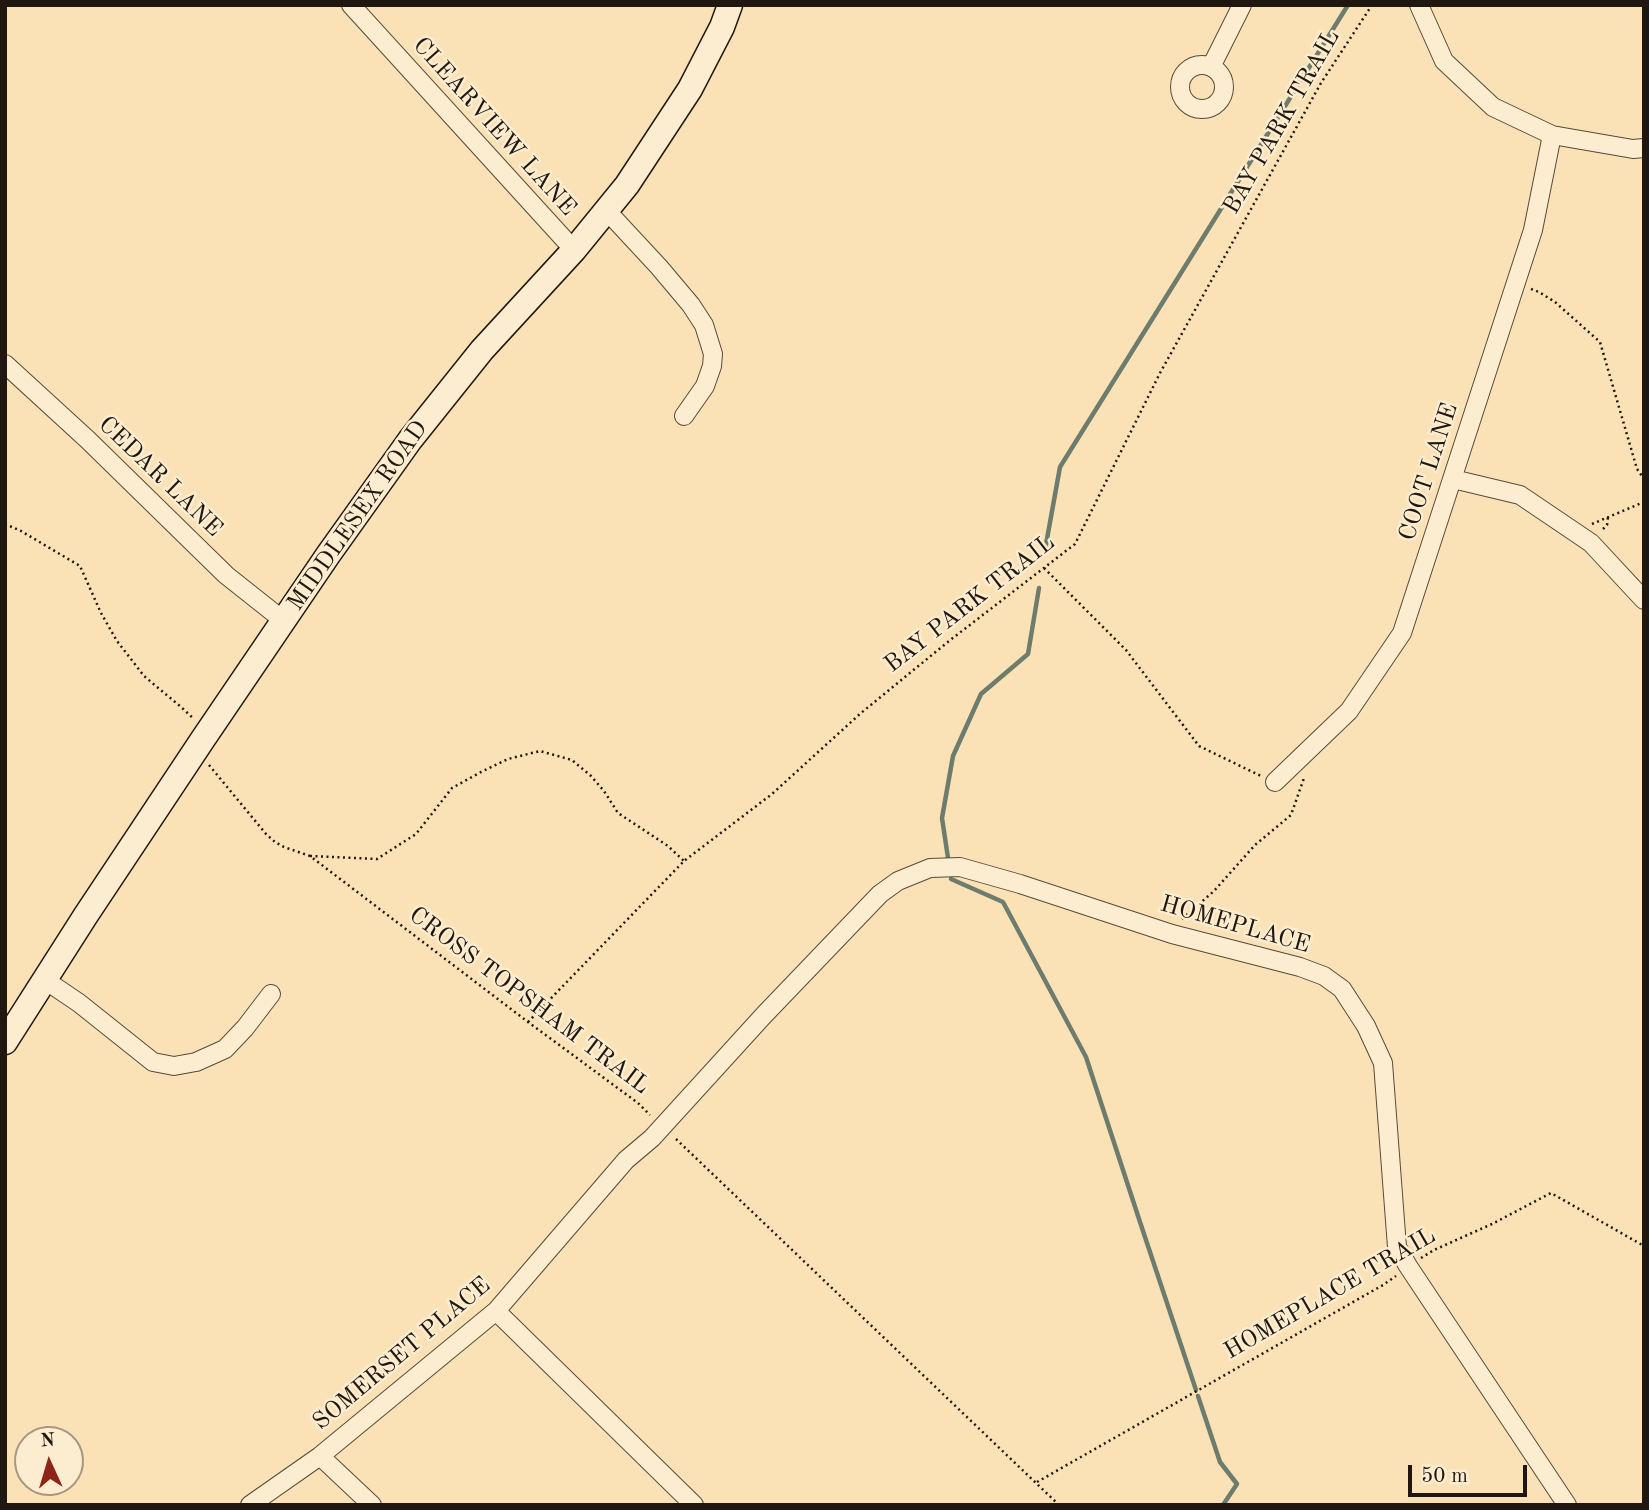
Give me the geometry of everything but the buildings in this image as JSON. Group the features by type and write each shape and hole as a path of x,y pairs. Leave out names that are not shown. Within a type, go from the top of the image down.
{"main road":[{"name":"MIDDLESEX ROAD","path":"5,1042 203,739 410,440 482,350 574,250 627,185 690,89 722,27 730,5"}],"street":[{"name":"CLEARVIEW LANE","path":"351,5 574,250"},
{"path":"1211,67 1242,5"},
{"path":"1419,5 1444,61 1493,107 1552,135 1633,149 1644,148"},
{"name":"COOT LANE","path":"1275,782 1349,711 1402,633 1533,230 1552,135"},
{"path":"607,211 659,267 704,325 713,354 712,366 705,386 684,416"},
{"name":"CEDAR LANE","path":"5,364 88,440 226,575 284,621"},
{"path":"1453,480 1520,495 1591,543 1644,600"},
{"name":"HOMEPLACE","path":"626,1160 657,1132 880,894 898,881 930,868 960,867 1167,932 1300,967 1324,976 1342,989 1366,1026 1383,1063 1397,1247 1567,1505"},
{"path":"45,980 79,1003 153,1062 174,1066 196,1062 225,1049 245,1028 271,993"},
{"name":"SOMERSET PLACE","path":"250,1505 320,1456 496,1311 626,1160"},
{"path":"496,1311 694,1505"},
{"path":"320,1456 372,1505"}],"path":[{"name":"BAY PARK TRAIL","path":"528,1022 684,861 772,794 861,713 949,641 1075,544 1160,373 1321,83 1372,5"},
{"path":"1515,285 1539,292 1555,302 1600,342 1637,469 1644,479"},
{"path":"1575,531 1644,502"},
{"name":"CROSS TOPSHAM TRAIL","path":"5,524 80,566 117,641 144,676 181,706 197,723 210,766 266,834 284,847 310,856 638,1103 657,1132 1059,1505"},
{"path":"1044,568 1126,650 1199,746 1275,782"},
{"path":"310,856 377,859 416,834 452,788 508,759 540,751 572,760 591,776 618,813 668,846 684,861"},
{"path":"1167,932 1214,891 1255,845 1291,815 1305,774"},
{"name":"HOMEPLACE TRAIL","path":"1036,1483 1383,1285 1434,1250 1551,1193 1644,1246"}],"waterway":[{"path":"1045,550 1060,467 1348,5"},
{"path":"948,858 942,818 953,756 981,694 1028,654 1039,588"},
{"path":"951,879 1003,902 1086,1057 1196,1390"},
{"path":"1198,1396 1220,1462 1237,1484 1223,1505"}]}
